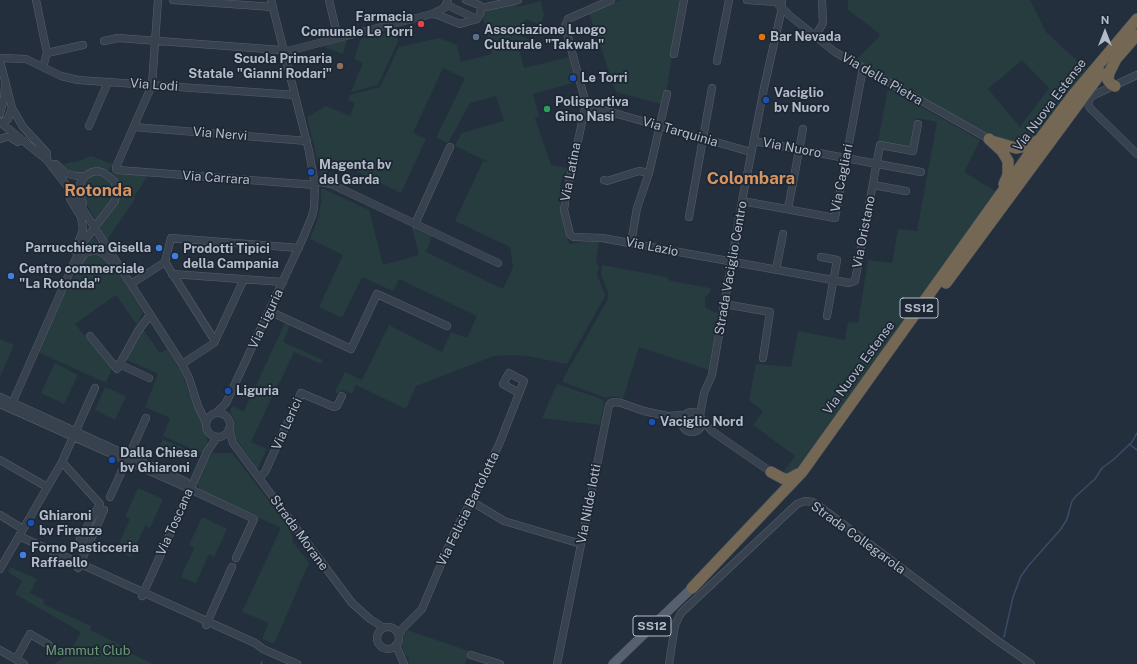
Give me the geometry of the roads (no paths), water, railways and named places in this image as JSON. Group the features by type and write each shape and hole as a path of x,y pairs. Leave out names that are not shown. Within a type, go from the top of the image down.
{"highway":[{"name":"Via Nuova Estense","path":"692,588 802,472 1043,135 1073,96 1137,19"},
{"name":"Via Nuova Estense","path":"692,588 774,510 802,481 1074,107 1137,29"},
{"path":"1115,86 1108,80 1109,73 1116,59 1137,35"},
{"path":"989,139 1010,148 1016,148 1031,145 1043,135"},
{"path":"989,139 1002,151 1008,161 1008,175 996,201"},
{"path":"775,474 784,479 789,479 802,472"},
{"path":"771,504 780,488 775,474"}],"main road":[{"name":"Via Nuova Estense","path":"613,664 692,588"}],"street":[{"path":"36,0 47,53 43,67"},
{"path":"134,127 152,85 158,0"},
{"path":"173,0 272,3"},
{"path":"328,0 338,38"},
{"path":"466,0 479,5 482,8"},
{"path":"482,8 518,0"},
{"path":"586,105 565,26 568,19 612,0"},
{"path":"674,54 684,0"},
{"path":"717,61 728,0"},
{"path":"747,0 780,3"},
{"path":"815,37 823,23 822,0"},
{"name":"Via Liguria","path":"215,414 225,405 270,312 312,216 315,200 315,183 307,141 272,3"},
{"path":"104,41 118,38 155,40 281,50 284,52 432,14 441,10 448,3 477,19"},
{"name":"Via della Pietra","path":"780,3 815,37 835,52 989,139"},
{"name":"Strada Vaciglio Centro","path":"688,413 704,393 712,375 742,201 780,3"},
{"path":"432,14 460,24 477,19 482,8"},
{"path":"47,53 83,45"},
{"name":"Via Lodi","path":"0,58 26,59 66,78 295,95"},
{"path":"0,61 12,108 23,127 47,153 49,162"},
{"name":"Via Cagliari","path":"742,201 835,218 863,68"},
{"path":"1137,75 1090,98 1088,104 1090,108 1137,154"},
{"path":"0,114 4,98 5,79"},
{"path":"89,126 108,82"},
{"path":"689,217 712,88"},
{"path":"631,243 637,208 649,173 667,94"},
{"name":"Via Tarquinia","path":"586,105 752,152"},
{"name":"Via Latina","path":"573,237 570,234 564,210 586,105"},
{"path":"12,108 8,119 0,124 49,162 71,191 182,364 189,378 196,402 206,423 208,432 214,436 219,436 228,432 229,421 226,416 225,405"},
{"path":"877,164 880,145 913,151 918,124"},
{"name":"Via Nervi","path":"134,127 307,141"},
{"name":"Via Carrara","path":"134,127 116,167 118,170 330,184 498,263"},
{"path":"788,209 803,129"},
{"path":"0,139 10,137 28,149 34,150"},
{"name":"Via Nuoro","path":"754,141 921,172"},
{"path":"414,224 450,147"},
{"path":"49,162 56,164 65,173 76,176 85,176"},
{"name":"Via Oristano","path":"732,262 849,284 855,280 877,164"},
{"path":"604,180 608,181 639,171 649,173"},
{"path":"83,210 83,204 79,193 80,184 85,176 92,172 104,173 114,181 117,190 115,201 98,223"},
{"name":"Via Oristano","path":"873,185 906,191"},
{"path":"66,280 68,266 83,230 81,217 70,199 71,191"},
{"path":"11,405 66,280 84,241 90,232"},
{"path":"776,270 783,234"},
{"name":"Via Lazio","path":"573,237 602,238 732,262"},
{"path":"131,284 165,262 171,238 299,248"},
{"path":"66,280 76,269 85,253 89,251 100,251 122,272"},
{"name":"Via Oristano","path":"821,257 837,260 827,316"},
{"path":"165,262 215,341"},
{"path":"172,274 283,282"},
{"path":"182,364 215,341 244,279"},
{"path":"270,312 351,349 377,294 447,326"},
{"path":"724,304 770,312 762,358"},
{"path":"90,336 117,369 138,331 150,315"},
{"path":"119,364 149,378"},
{"path":"0,569 62,462 95,388"},
{"name":"Via Lerici","path":"259,478 265,472 301,393 334,407 342,396"},
{"name":"Via Felicia Bartolotta","path":"399,635 402,629 422,609 455,532 500,442 519,393"},
{"name":"Strada Vaciglio Centro","path":"701,417 704,393"},
{"path":"0,397 11,405 128,459 254,520 236,558"},
{"path":"196,402 206,410 215,414"},
{"name":"Via Nilde Iotti","path":"558,664 609,405 615,402 621,403 644,411 667,416 683,426"},
{"path":"0,404 11,405"},
{"path":"713,432 688,431 683,426 682,419 688,413 695,412 713,432 775,474"},
{"path":"206,423 209,417 215,414 220,413 226,416"},
{"name":"Via Nilde Iotti","path":"667,416 688,413"},
{"path":"697,431 701,427 701,417"},
{"path":"110,497 146,418"},
{"name":"Strada Morane","path":"229,429 233,443 352,603 370,619 385,629"},
{"name":"Via Toscana","path":"207,452 209,441 208,432"},
{"name":"Strada Morane","path":"219,436 233,443"},
{"name":"Via Toscana","path":"143,595 207,452 219,436"},
{"path":"0,460 47,488"},
{"path":"62,462 100,504 80,539 89,544"},
{"path":"471,501 504,521 581,544"},
{"name":"Strada Collegarola","path":"669,664 675,625 681,613 797,504 805,501 813,502 819,506 1031,664"},
{"path":"79,566 104,510"},
{"path":"0,515 23,529"},
{"path":"18,538 207,624 255,643 263,649 297,664"},
{"path":"207,624 232,567"},
{"name":"Via Felicia Bartolotta","path":"385,629 400,626 410,620"},
{"path":"385,629 395,629 399,635 398,642 394,647 387,649 380,645 377,639 385,629"},
{"path":"16,659 30,634 49,645"},
{"path":"394,647 404,664"},
{"path":"0,650 24,664"},
{"path":"471,655 500,664"}],"waterway":[{"path":"1004,637 1013,597 1021,576 1061,529 1067,519 1072,501 1076,496 1095,479 1102,468 1132,442 1137,433"},
{"path":"1129,444 1137,450"}],"place":[{"name":"Farmacia Comunale Le Torri","path":"421,24"},
{"name":"Associazione Luogo Culturale \"Takwah\"","path":"476,37"},
{"name":"Bar Nevada","path":"762,37"},
{"name":"Scuola Primaria Statale \"Gianni Rodari\"","path":"340,66"},
{"name":"Le Torri","path":"573,78"},
{"name":"Vaciglio bv Nuoro","path":"766,100"},
{"name":"Polisportiva Gino Nasi","path":"547,109"},
{"name":"Magenta bv del Garda","path":"311,172"},
{"name":"Parrucchiera Gisella","path":"159,248"},
{"name":"Prodotti Tipici della Campania","path":"175,256"},
{"name":"Centro commerciale \"La Rotonda\"","path":"11,276"},
{"name":"Liguria","path":"228,391"},
{"name":"Vaciglio Nord","path":"652,422"},
{"name":"Dalla Chiesa bv Ghiaroni","path":"112,460"},
{"name":"Ghiaroni bv Firenze","path":"31,523"},
{"name":"Forno Pasticceria Raffaello","path":"23,555"}],"district":[{"name":"Colombara","path":"751,179"},
{"name":"Rotonda","path":"98,191"}],"park label":[{"name":"Mammut Club","path":"88,651"}]}
